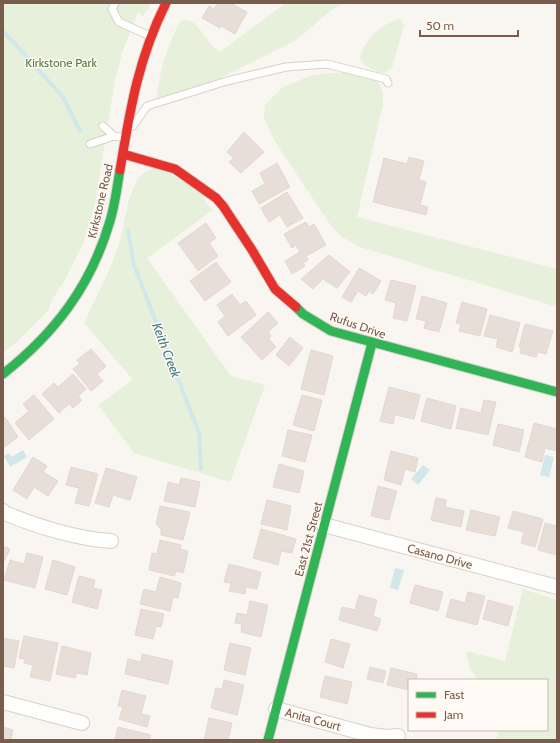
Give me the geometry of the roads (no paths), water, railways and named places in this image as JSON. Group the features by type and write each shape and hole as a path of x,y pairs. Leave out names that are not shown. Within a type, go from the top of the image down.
{"street":[{"name":"Kirkstone Road","path":"3,374 19,363 43,340 62,318 76,299 101,250 110,220 134,90 141,62 150,36 166,3"},
{"name":"Rufus Drive","path":"123,154 175,169 216,198 223,206 252,250 275,290 303,314 331,331 557,392"},
{"name":"East 21st Street","path":"268,740 372,343"},
{"path":"3,511 25,522 94,540 110,541"},
{"name":"Casano Drive","path":"324,525 557,587"},
{"path":"3,702 82,723"},
{"name":"Anita Court","path":"276,709 370,735 388,737 398,736"}],"lane":[{"path":"115,3 112,9 119,22 150,36"},
{"path":"90,144 114,136 126,138 147,106 227,81 286,67 327,64 386,78 388,83"},
{"path":"103,126 114,136"}],"water":[{"path":"23,450 27,457 10,467 4,456 9,453 11,457"},
{"path":"545,455 554,457 549,477 540,475"},
{"path":"423,465 430,470 418,485 411,479"},
{"path":"395,568 404,570 398,590 390,588"}],"waterway":[{"name":"Keith Creek","path":"3,31 63,97 80,131"},
{"name":"Keith Creek","path":"128,231 134,265 199,433 201,469"}],"park label":[{"name":"Kirkstone Park","path":"61,62"}]}
